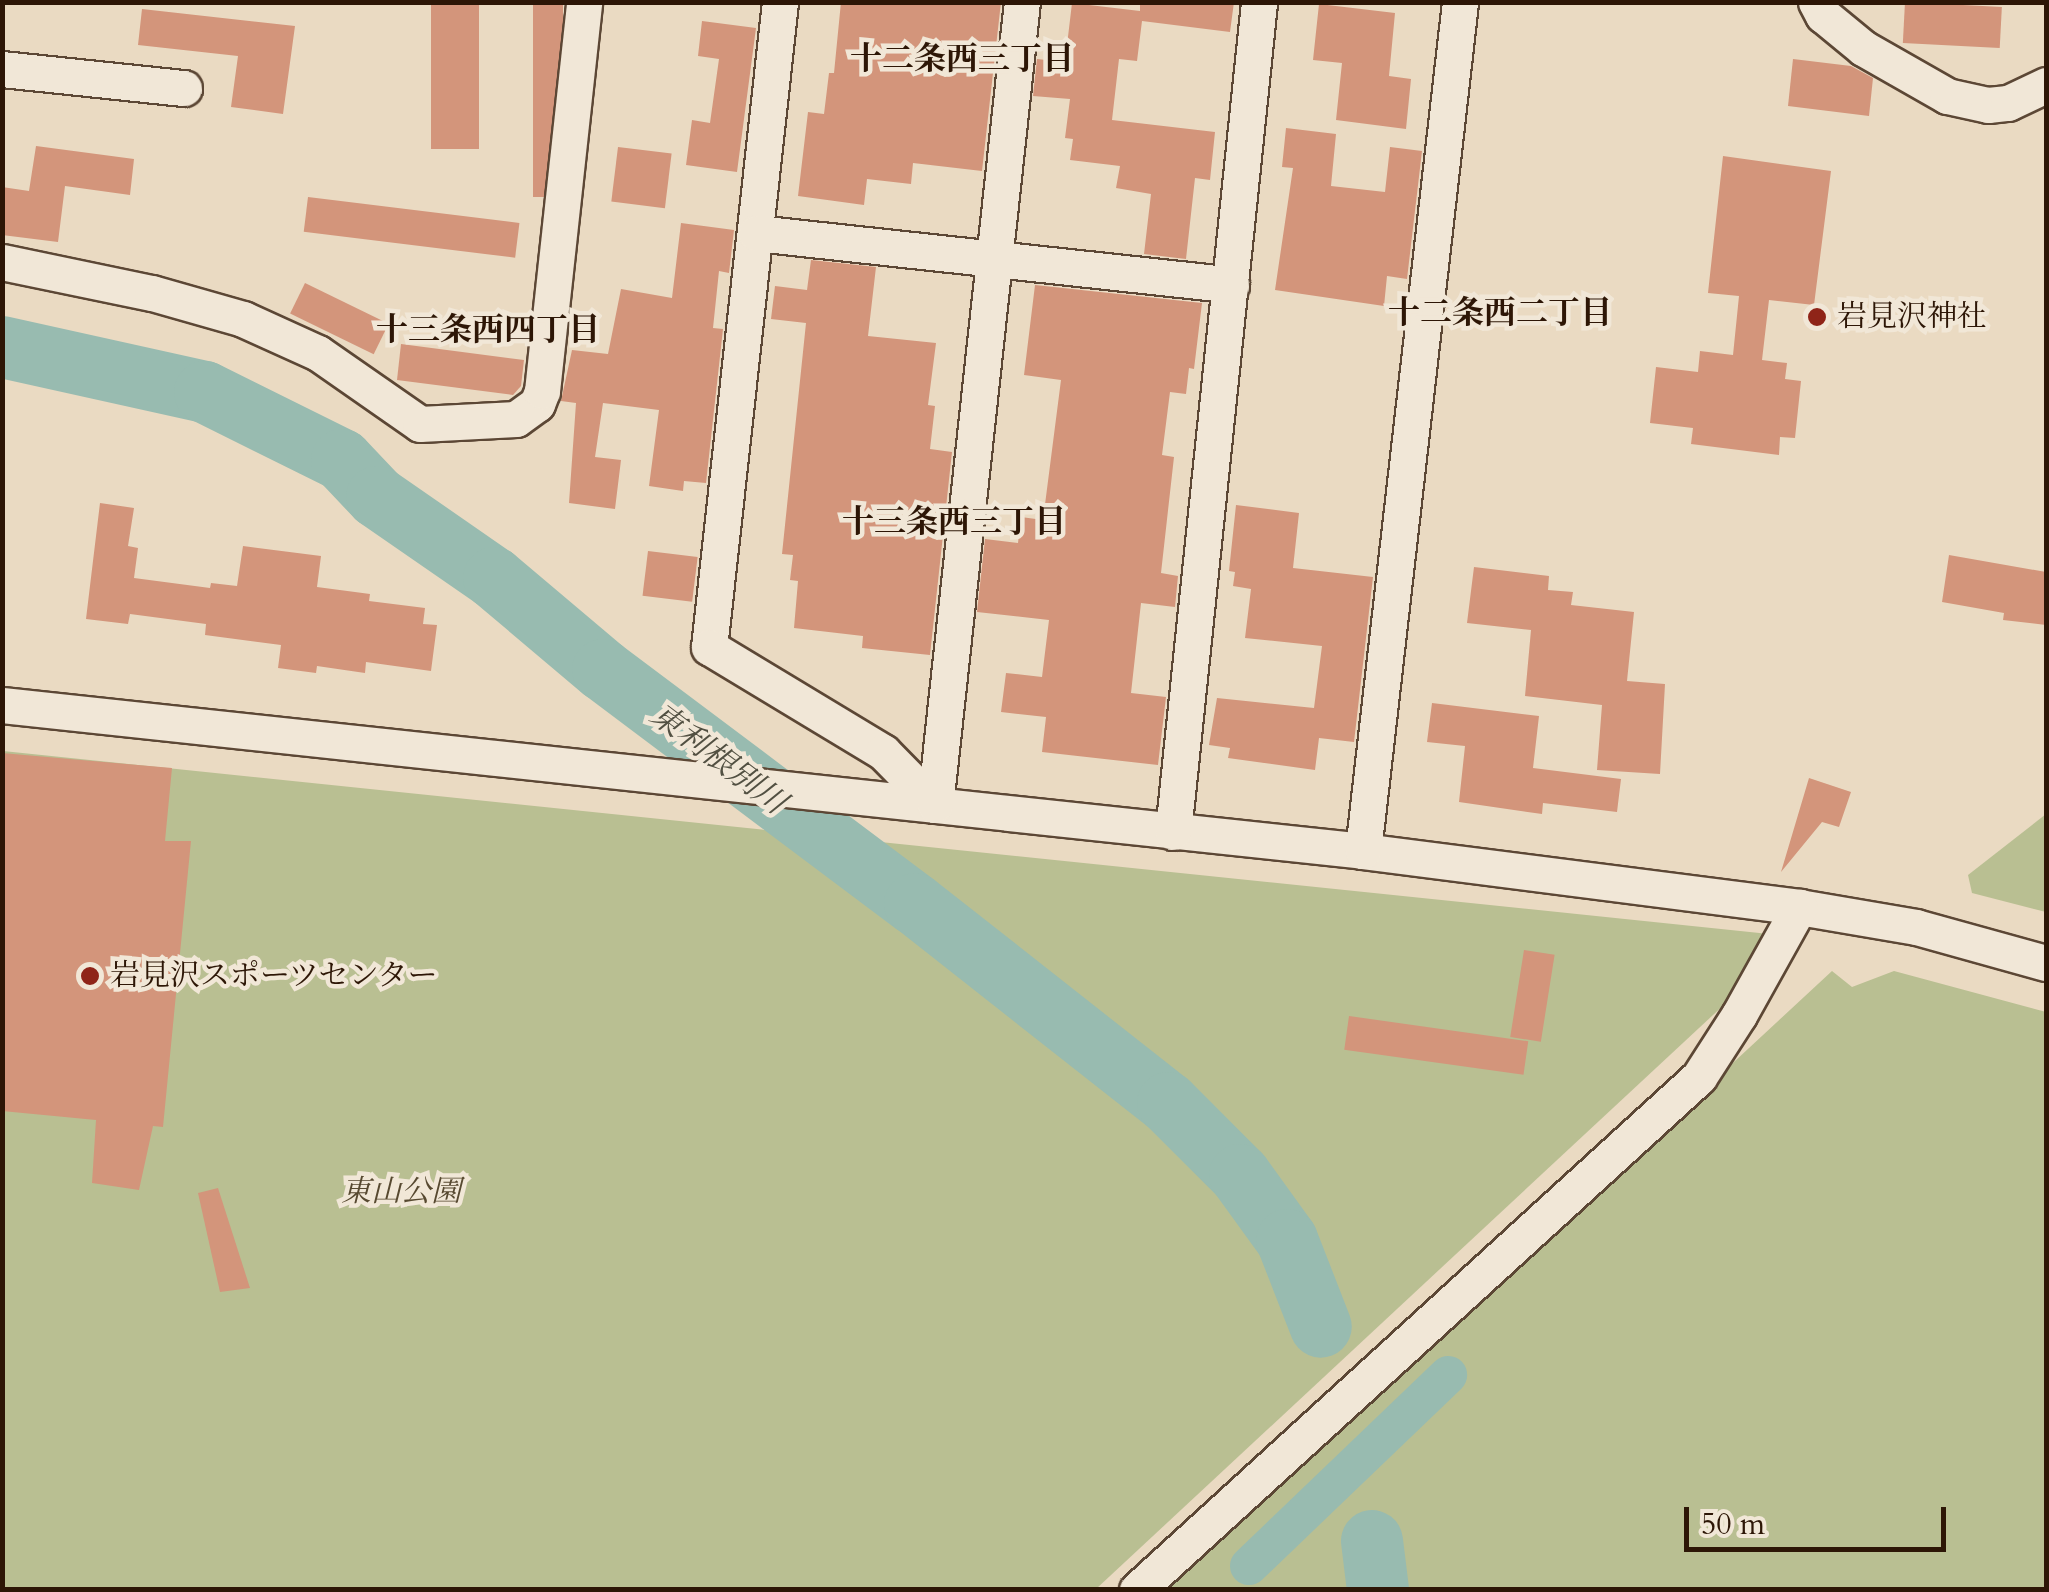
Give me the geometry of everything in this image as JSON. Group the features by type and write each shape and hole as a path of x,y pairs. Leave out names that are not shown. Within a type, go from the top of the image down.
{"street":[{"path":"2,262 152,293 243,319 318,353 420,424 516,419 536,404 542,391 584,2"},
{"path":"780,2 709,647 883,752 934,805"},
{"path":"934,805 1022,2"},
{"path":"1173,832 1259,2"},
{"path":"1364,851 1460,2"},
{"path":"1816,2 1823,15 1863,48 1947,96 1988,104 2008,103 2046,85"},
{"path":"2,68 184,88"},
{"path":"756,233 1231,285"},
{"path":"2,705 603,766 1364,851 1799,908 1916,928 2046,964"},
{"path":"1137,1590 1699,1077 1740,1016 1799,908"}],"green space":[{"name":"東山公園","path":"3,751 1769,934 1770,962 1096,1589 3,1590"},
{"path":"2046,814 2046,912 1972,893 1968,875"},
{"path":"1832,971 1852,987 1894,971 2046,1012 2046,1589 1165,1590"}],"building":[{"path":"431,2 479,2 479,149 431,149"},
{"path":"533,2 563,2 563,197 533,197"},
{"path":"841,2 1001,2 982,171 913,163 911,184 867,179 864,205 798,196 808,112 824,114 829,73 834,73"},
{"path":"1140,2 1234,2 1230,32 1142,21 1137,61 1119,59 1112,120 1215,132 1210,180 1195,178 1186,259 1144,254 1151,194 1116,188 1120,166 1070,160 1073,139 1065,138 1070,99 1033,96 1037,59 1065,62 1072,3 1140,11"},
{"path":"1905,2 2002,7 2000,48 1903,43"},
{"path":"1319,4 1395,13 1389,76 1411,79 1406,129 1336,120 1342,63 1313,60"},
{"path":"142,9 295,26 283,114 231,107 238,56 138,45"},
{"path":"702,21 756,28 737,172 686,165 692,120 710,123 719,59 698,56"},
{"path":"1793,59 1851,66 1873,78 1869,116 1788,106"},
{"path":"1286,128 1336,134 1331,186 1385,192 1390,147 1422,151 1407,279 1387,276 1384,306 1275,290 1293,168 1282,167"},
{"path":"36,146 134,159 130,195 65,186 58,242 2,235 2,187 29,191"},
{"path":"618,147 672,154 665,208 611,202"},
{"path":"1723,156 1831,171 1814,305 1769,300 1762,360 1787,363 1785,379 1801,381 1795,438 1780,437 1779,455 1691,444 1693,428 1650,423 1656,367 1698,372 1700,351 1733,355 1739,296 1708,293"},
{"path":"308,197 519,223 515,258 304,232"},
{"path":"681,223 734,230 729,273 719,271 713,328 723,329 706,483 684,481 683,491 649,486 659,410 603,403 595,457 621,460 615,509 569,503 576,403 561,401 572,350 608,354 621,289 672,298"},
{"path":"811,260 876,267 868,336 936,343 928,405 935,406 930,449 952,452 930,655 862,648 863,636 794,628 798,581 790,580 793,555 782,554 806,323 771,319 775,286 807,290"},
{"path":"305,283 389,324 374,354 290,314"},
{"path":"1035,285 1202,303 1194,369 1189,368 1186,394 1170,392 1162,455 1174,457 1161,573 1178,576 1175,607 1141,603 1131,693 1166,697 1158,765 1042,752 1046,717 1001,712 1006,673 1042,677 1049,620 977,612 985,539 1018,543 1021,517 1043,520 1061,380 1024,375"},
{"path":"401,344 524,360 521,386 513,395 397,380"},
{"path":"100,503 134,508 128,546 138,548 134,578 210,588 211,583 237,586 243,546 321,556 317,587 370,594 369,601 425,608 423,624 437,625 431,671 366,662 365,673 317,666 316,673 278,668 281,645 205,635 206,624 130,614 128,624 86,619"},
{"path":"1236,505 1299,513 1293,568 1373,577 1354,742 1319,738 1315,770 1228,758 1230,748 1209,745 1217,698 1314,708 1322,646 1245,638 1251,589 1233,586 1235,572 1229,571"},
{"path":"648,551 698,557 692,602 643,596"},
{"path":"1949,555 2046,572 2046,625 2003,620 2004,613 1942,602"},
{"path":"1474,567 1549,576 1548,590 1573,592 1571,605 1634,612 1627,681 1665,684 1660,774 1597,770 1602,705 1525,696 1531,630 1467,623"},
{"path":"1432,703 1539,716 1533,768 1621,779 1617,812 1543,803 1542,814 1459,802 1465,746 1427,742"},
{"name":"岩見沢スポーツセンター","path":"2,753 172,768 165,841 191,841 163,1127 153,1126 139,1190 92,1183 96,1120 2,1111"},
{"path":"1809,778 1851,792 1839,827 1822,822 1781,872"},
{"path":"1524,950 1555,955 1541,1042 1510,1037"},
{"path":"1349,1016 1528,1041 1524,1075 1344,1050"},
{"path":"218,1188 250,1288 220,1292 198,1193"}],"waterway":[{"name":"東利根別川","path":"2,347 205,392 342,460 377,497 494,578 603,670 915,904 1168,1103 1240,1175 1287,1240 1321,1327"},
{"path":"1249,1566 1448,1375"},
{"name":"東利根別川","path":"1372,1541 1378,1590"}],"place":[{"name":"岩見沢神社","path":"1817,317"},
{"name":"岩見沢スポーツセンター","path":"90,976"}],"district":[{"name":"十二条西三丁目","path":"962,59"},
{"name":"十二条西二丁目","path":"1500,313"},
{"name":"十三条西四丁目","path":"488,330"},
{"name":"十三条西三丁目","path":"954,522"}]}
